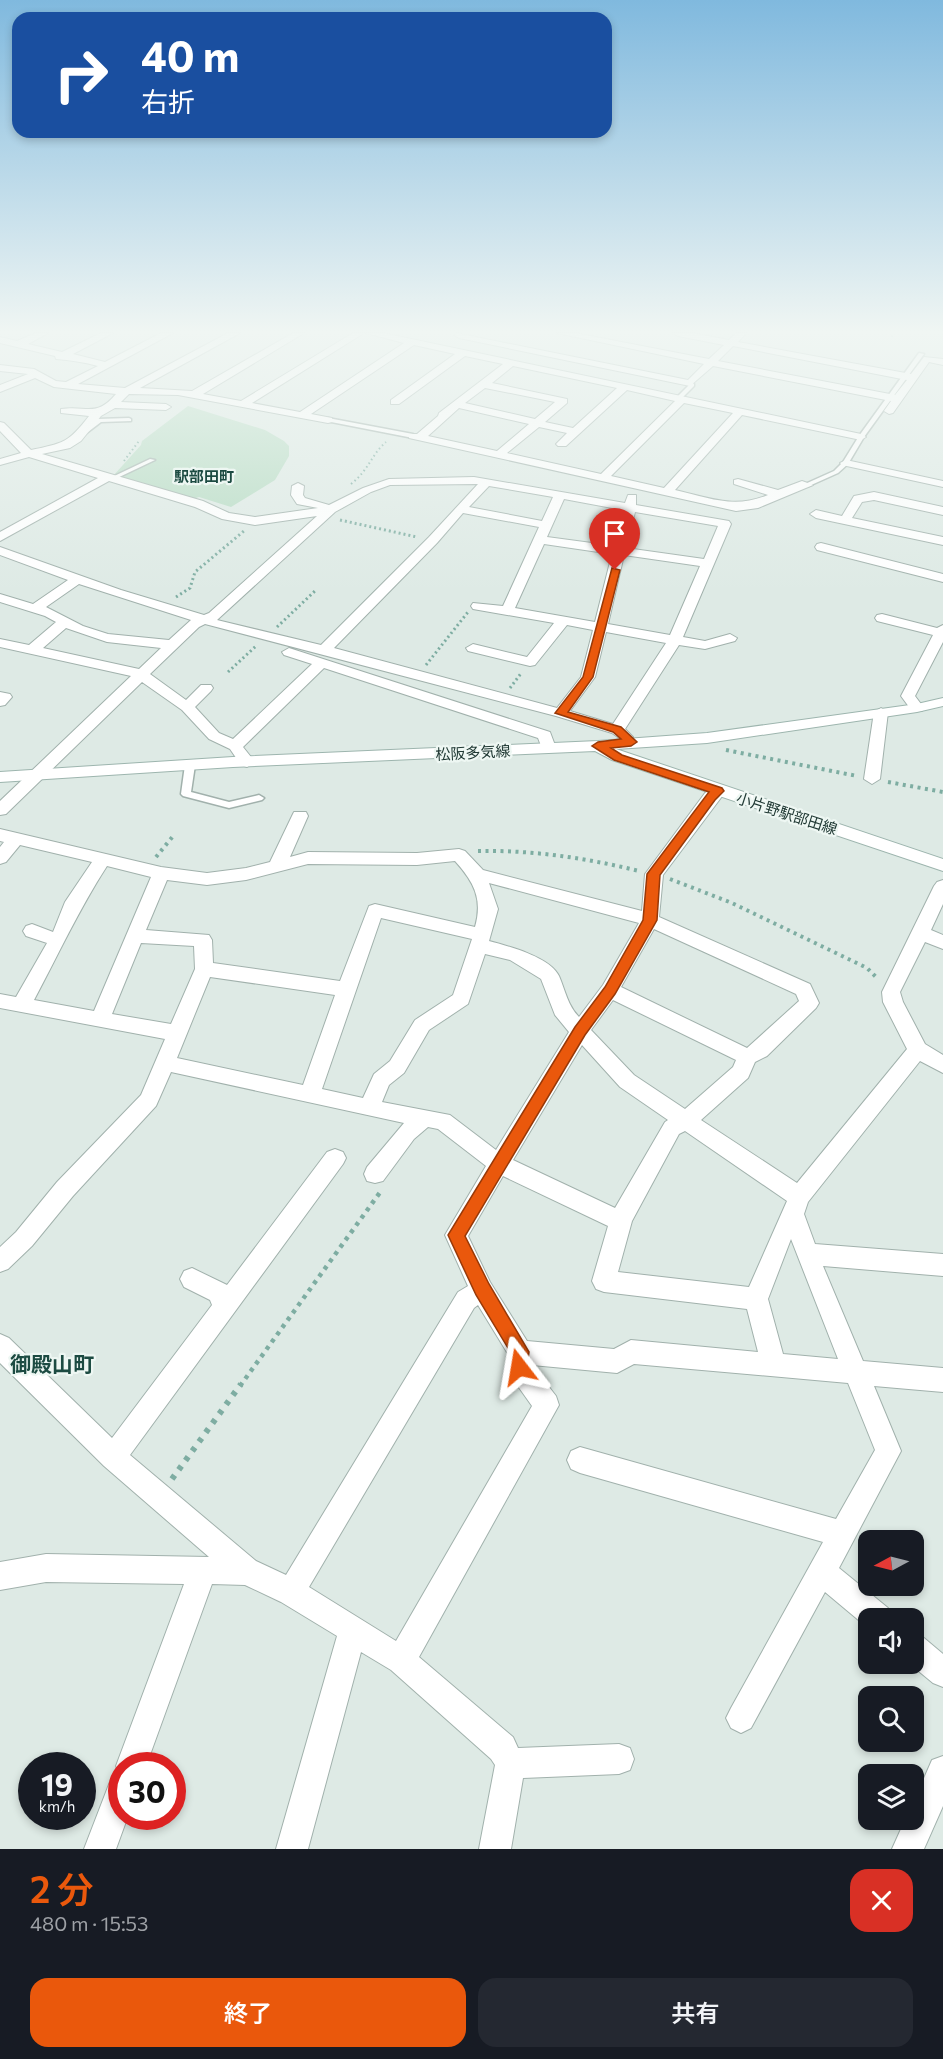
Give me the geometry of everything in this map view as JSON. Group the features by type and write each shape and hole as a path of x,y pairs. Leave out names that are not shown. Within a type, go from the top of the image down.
{"street":[{"path":"0,462 62,448 82,434 94,419"},
{"path":"417,436 438,419"},
{"path":"521,419 575,432"},
{"path":"500,454 541,419"},
{"path":"561,444 589,419"},
{"path":"603,478 660,419"},
{"path":"667,492 733,419"},
{"path":"780,419 861,436"},
{"path":"0,425 29,454 199,504 226,516 255,521 331,511"},
{"path":"417,436 736,507 754,505 802,484 807,485"},
{"path":"846,463 943,484"},
{"path":"0,537 109,478"},
{"path":"0,810 194,624 214,616 331,511 367,490 389,482 444,479 486,482 726,524 675,640 617,730"},
{"path":"235,746 323,657 486,482"},
{"path":"738,482 779,494"},
{"path":"561,713 588,677 602,628 635,485"},
{"path":"298,486 297,495 302,501 331,511"},
{"path":"507,611 560,495"},
{"path":"845,520 858,499 874,496 943,511"},
{"path":"460,509 546,525"},
{"path":"816,514 943,542"},
{"path":"539,540 708,563"},
{"path":"821,547 943,578"},
{"path":"0,551 160,608 244,633 260,643 323,657 351,658 561,713 617,730 631,742"},
{"path":"36,608 77,580"},
{"path":"0,598 36,608 78,629 107,638 173,645"},
{"path":"476,605 705,645 730,638"},
{"path":"882,618 942,631 908,696 917,708"},
{"path":"473,648 530,662 563,621"},
{"path":"31,651 64,622"},
{"path":"0,643 141,674 187,707 214,736 235,746 247,762"},
{"path":"323,657 339,669 545,735 548,748"},
{"path":"339,669 351,658"},
{"path":"187,707 206,688"},
{"path":"0,696 5,697 0,702"},
{"name":"松阪多気線","path":"0,777 247,762 598,746 707,738 917,708 943,702"},
{"path":"872,779 881,712"},
{"name":"小片野駅部田線","path":"598,746 618,757 943,865"},
{"path":"401,1660 547,1405 519,1367 520,1352 482,1290 456,1235 580,1031 610,990 650,920 654,874 711,797 718,791"},
{"path":"277,866 300,816"},
{"path":"0,858 8,837 154,871 207,879 246,874 308,858 417,859 459,855 477,874 489,909 460,999 422,1024 397,1067 381,1080 369,1108"},
{"path":"21,1005 57,940 74,902 103,859"},
{"path":"100,1020 135,936 154,871"},
{"path":"477,874 650,920 804,989 809,1004 760,1050 747,1057 741,1072 686,1121 672,1128 621,1219 604,1281 756,1299"},
{"path":"943,886 891,992 893,1002 918,1050 943,1065"},
{"path":"310,1093 375,910 480,940 515,954 549,975 565,1016 627,1081 686,1121 796,1206 807,1254 888,1451 741,1718"},
{"path":"32,931 57,940"},
{"path":"919,932 943,942"},
{"path":"0,1262 24,1239 64,1189 148,1100 204,969 203,940 135,936"},
{"path":"204,969 346,989"},
{"path":"610,990 747,1057"},
{"path":"0,1000 176,1033"},
{"path":"774,1365 756,1299 781,1236 796,1206 918,1050"},
{"path":"164,1063 310,1093 369,1108 442,1121 499,1164 606,1216 621,1219"},
{"path":"378,1182 407,1132 424,1118"},
{"path":"113,1456 335,1158"},
{"path":"807,1254 943,1265"},
{"path":"192,1279 219,1293 224,1307"},
{"path":"291,1592 466,1300 482,1290"},
{"path":"0,1346 113,1456 246,1570 291,1592 401,1660 502,1748 510,1763 495,1849"},
{"path":"520,1352 617,1361 631,1352 943,1380"},
{"path":"580,1460 842,1534"},
{"path":"0,1576 46,1568 246,1570"},
{"path":"136,1752 203,1570"},
{"path":"821,1571 866,1608"},
{"path":"292,1849 353,1629"},
{"path":"924,1657 943,1673"},
{"path":"510,1763 619,1759"},
{"path":"910,1848 943,1771"},
{"path":"100,1849 108,1828"}],"lane":[{"path":"807,485 836,472 846,463 861,436 875,419"},
{"path":"82,434 99,420 129,420"},
{"path":"328,420 417,436"},
{"path":"109,478 152,460"},
{"path":"190,765 186,794 229,805 259,798"}],"path":[{"path":"399,433 379,448 364,474 354,479 331,511 433,540"},
{"path":"160,608 190,588 195,572 255,521"},
{"path":"418,675 476,605"},
{"path":"502,698 530,662"},
{"path":"707,738 726,750 943,792"},
{"path":"154,871 174,835"},
{"path":"459,855 472,851 497,850 601,861 682,882 732,903 867,968 891,992"},
{"path":"160,1497 378,1182"}],"green space":[{"path":"171,419 231,419 265,430 284,441 289,446 289,456 275,480 231,507 199,497 190,500 113,476 142,441"}],"district":[{"name":"駅部田町","path":"204,476"},
{"name":"御殿山町","path":"52,1363"}],"route":[{"path":"519,1367 520,1352 482,1290 456,1235 580,1031 610,990 650,920 654,874 711,797 718,791 618,757 598,746 631,742 617,730 561,713 588,677 615,570"}]}
